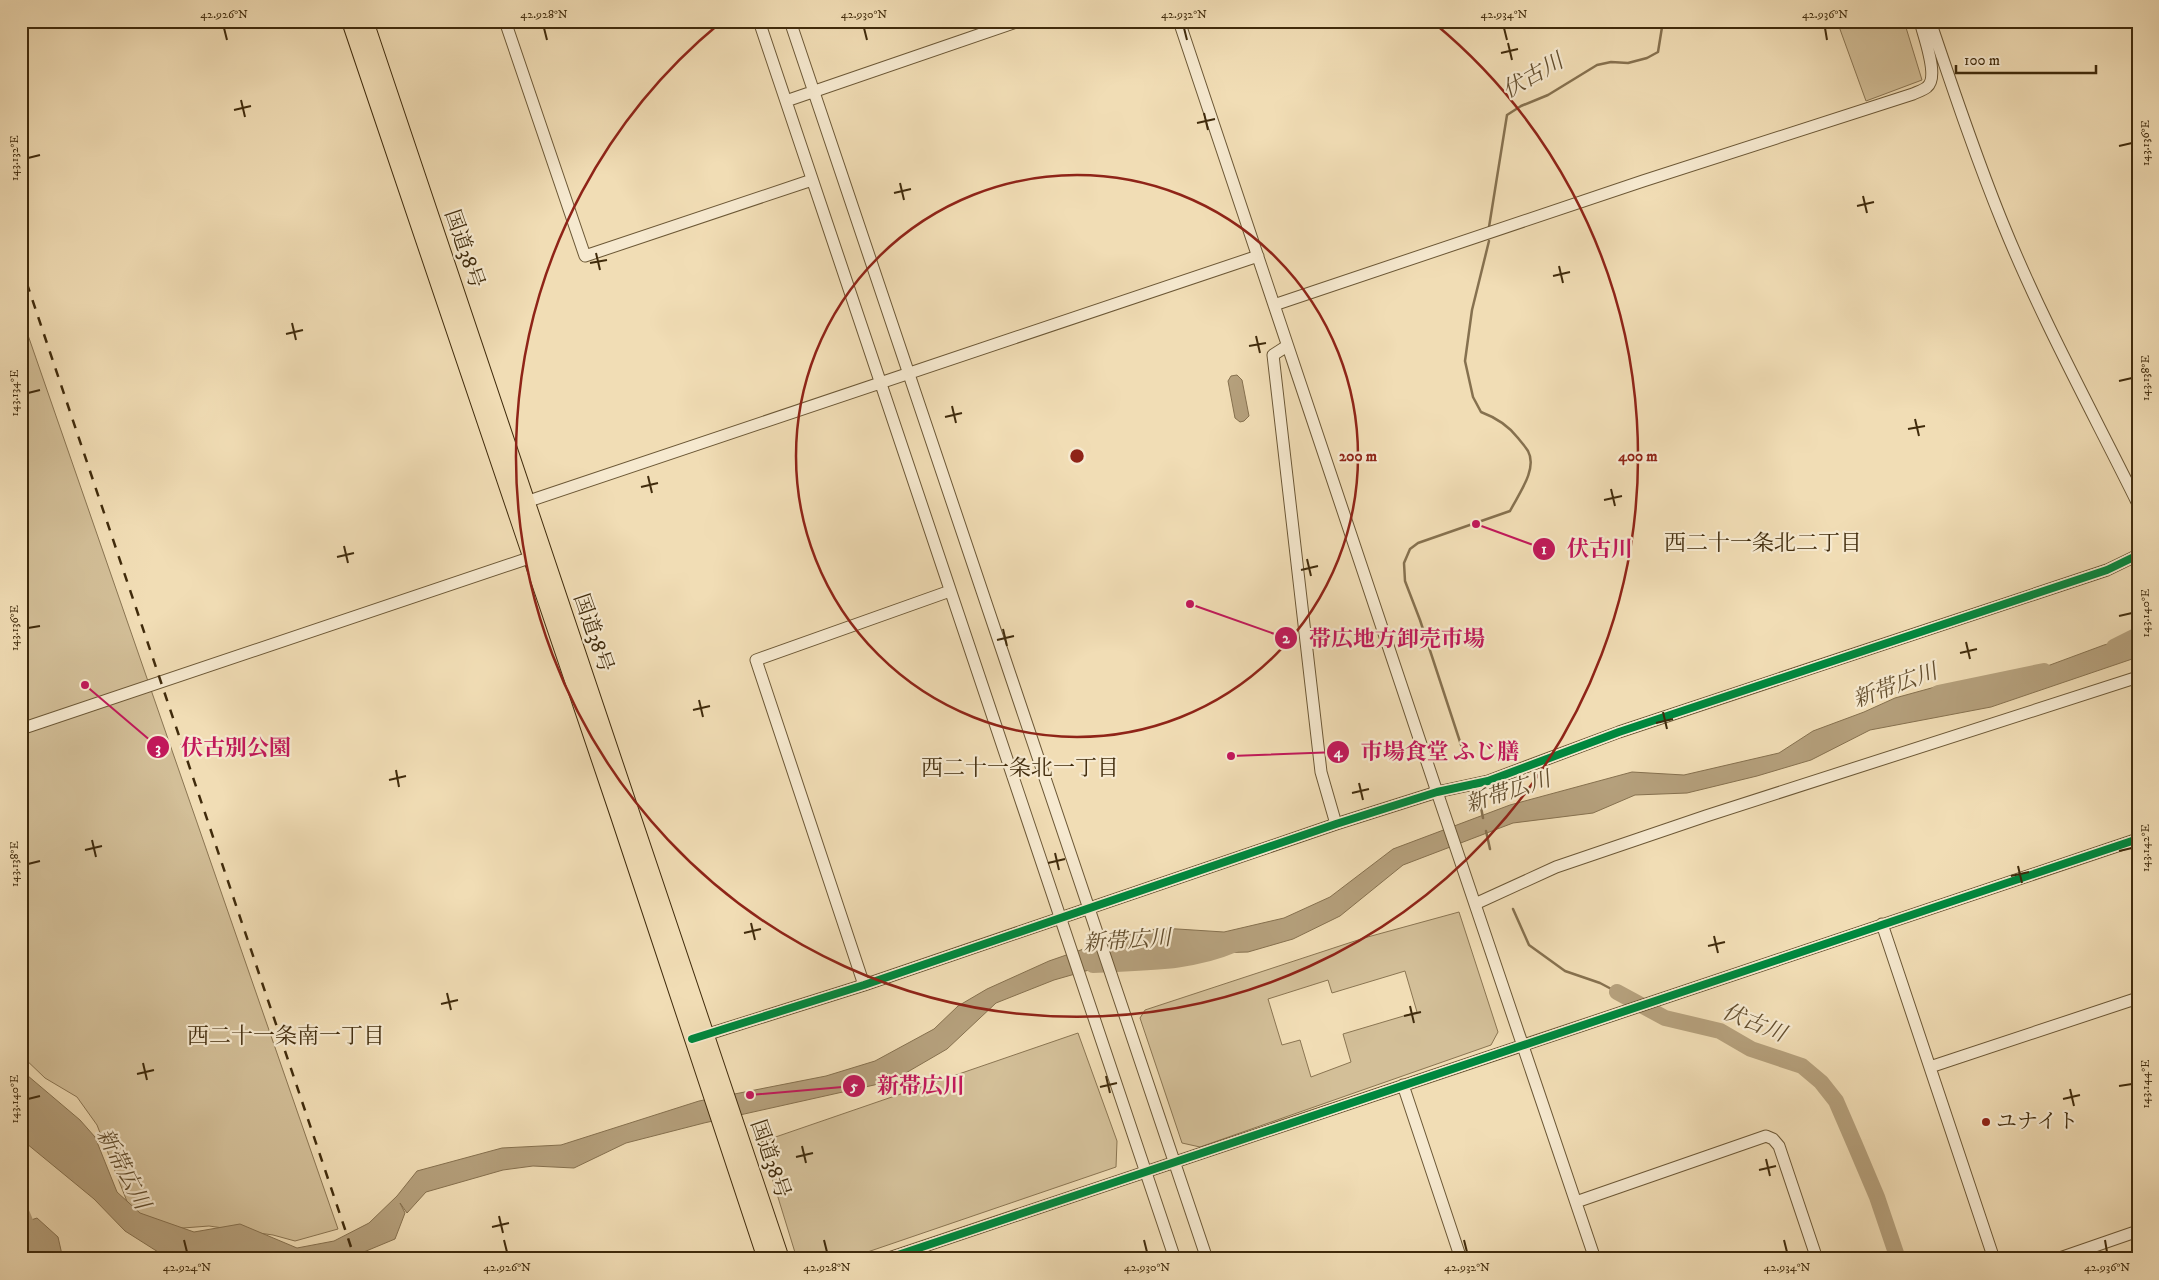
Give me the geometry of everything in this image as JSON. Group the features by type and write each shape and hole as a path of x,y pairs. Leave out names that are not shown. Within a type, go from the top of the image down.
{"highway":[{"name":"国道38号","path":"350,21 520,504"},
{"name":"国道38号","path":"365,21 537,555 733,1136 781,1259"},
{"name":"国道38号","path":"733,1136 766,1259"}],"street":[{"path":"505,21 585,256 812,180"},
{"path":"759,21 1175,1259"},
{"path":"790,21 1207,1259"},
{"path":"786,101 1019,21"},
{"path":"1180,21 1287,346 1595,1259"},
{"path":"1274,305 1643,181 1913,94 1928,87 1932,80 1932,69 1920,21"},
{"path":"1930,21 1949,80 2004,225 2051,332 2138,504"},
{"path":"520,504 1258,256"},
{"path":"1287,346 1273,355 1321,772 1336,824"},
{"path":"21,729 537,555"},
{"path":"699,1037 864,985 1336,824 1437,792 1488,781 1619,732 2107,570 2138,555"},
{"path":"864,985 756,660 950,591"},
{"path":"1475,904 1500,891 1566,864 2138,677"},
{"path":"886,1259 2138,839"},
{"path":"1882,924 1994,1259"},
{"path":"1930,1067 2138,998"},
{"path":"1403,1085 1461,1259"},
{"path":"1576,1202 1766,1136 1773,1139 1779,1146 1816,1259"},
{"path":"2057,1259 2138,1232"}],"shaded area":[{"path":"1837,21 1904,21 1922,80 1866,101"},
{"path":"21,315 338,1229 295,1241 273,1235 209,1226 183,1228 151,1226 128,1204 97,1125 77,1097 45,1078 21,1055"},
{"path":"1459,912 1498,1032 1491,1045 1200,1147 1182,1143 1140,1018 1145,1010 1364,938","holes":["1405,971 1417,1012 1343,1034 1351,1062 1311,1077 1300,1040 1282,1045 1268,999 1328,980 1332,993"]},
{"path":"1078,1033 1117,1141 1116,1167 847,1259 797,1259 761,1142"},
{"path":"21,1233 32,1259 21,1259"}],"water":[{"path":"1237,375 1242,380 1249,416 1240,422 1235,418 1228,381 1231,376"},
{"path":"2138,636 2138,657 1991,707 1870,730 1811,760 1757,776 1687,793 1635,795 1593,813 1513,823 1403,865 1340,916 1293,939 1248,952 1138,956 1054,980 996,1003 947,1049 892,1081 704,1123 626,1143 574,1168 533,1166 503,1170 426,1192 407,1213 400,1203 405,1213 395,1239 347,1259 213,1259 200,1253 166,1257 125,1231 94,1199 21,1139 21,1070 80,1120 95,1137 117,1192 140,1213 194,1232 240,1224 297,1248 334,1241 369,1223 397,1196 417,1171 502,1148 561,1145 699,1101 826,1076 875,1061 934,1029 958,1006 987,989 1049,961 1124,935 1162,928 1224,932 1284,918 1330,897 1393,849 1510,805 1632,772 1684,775 1779,753 1813,731 1895,698 1935,687 1988,688 2104,645"},
{"path":"37,1218 58,1237 63,1259 35,1259 22,1223"}],"waterway":[{"name":"伏古川","path":"1489,227 1507,115 1521,106 1548,95 1597,65 1611,62 1628,63 1647,58 1658,52 1663,21"},
{"name":"伏古川","path":"1466,760 1420,620 1405,581 1404,563 1410,549 1418,543 1510,511 1529,474 1531,466 1528,451 1506,426 1497,419 1481,412 1473,397 1465,361 1472,310 1489,241"},
{"name":"新帯広川","path":"2114,647 2138,635"},
{"name":"新帯広川","path":"1938,693 2044,671"},
{"name":"伏古川","path":"1480,802 1483,818"},
{"name":"伏古川","path":"1486,831 1490,849"},
{"name":"伏古川","path":"1513,909 1529,945 1565,971 1600,983 1617,992"},
{"name":"新帯広川","path":"1093,965 1182,959 1199,956 1233,945"},
{"name":"伏古川","path":"1617,992 1665,1018 1720,1031 1751,1049 1802,1066 1821,1082 1836,1101 1877,1197 1898,1259"},
{"path":"21,1212 41,1259"}],"railway":[{"path":"21,266 355,1259"}],"cycle path":[{"path":"692,1039 864,985 1336,824 1437,792 1488,781 1619,732 2107,570 2138,555"},
{"path":"886,1259 2138,839"}],"place":[{"name":"伏古川","path":"1476,524"},
{"name":"帯広地方卸売市場","path":"1190,604"},
{"name":"伏古別公園","path":"85,685"},
{"name":"市場食堂 ふじ膳","path":"1231,756"},
{"name":"新帯広川","path":"750,1095"},
{"name":"ユナイト","path":"1986,1122"}],"district":[{"name":"西二十一条北二丁目","path":"1763,543"},
{"name":"西二十一条北一丁目","path":"1020,768"},
{"name":"西二十一条南一丁目","path":"286,1036"}]}
